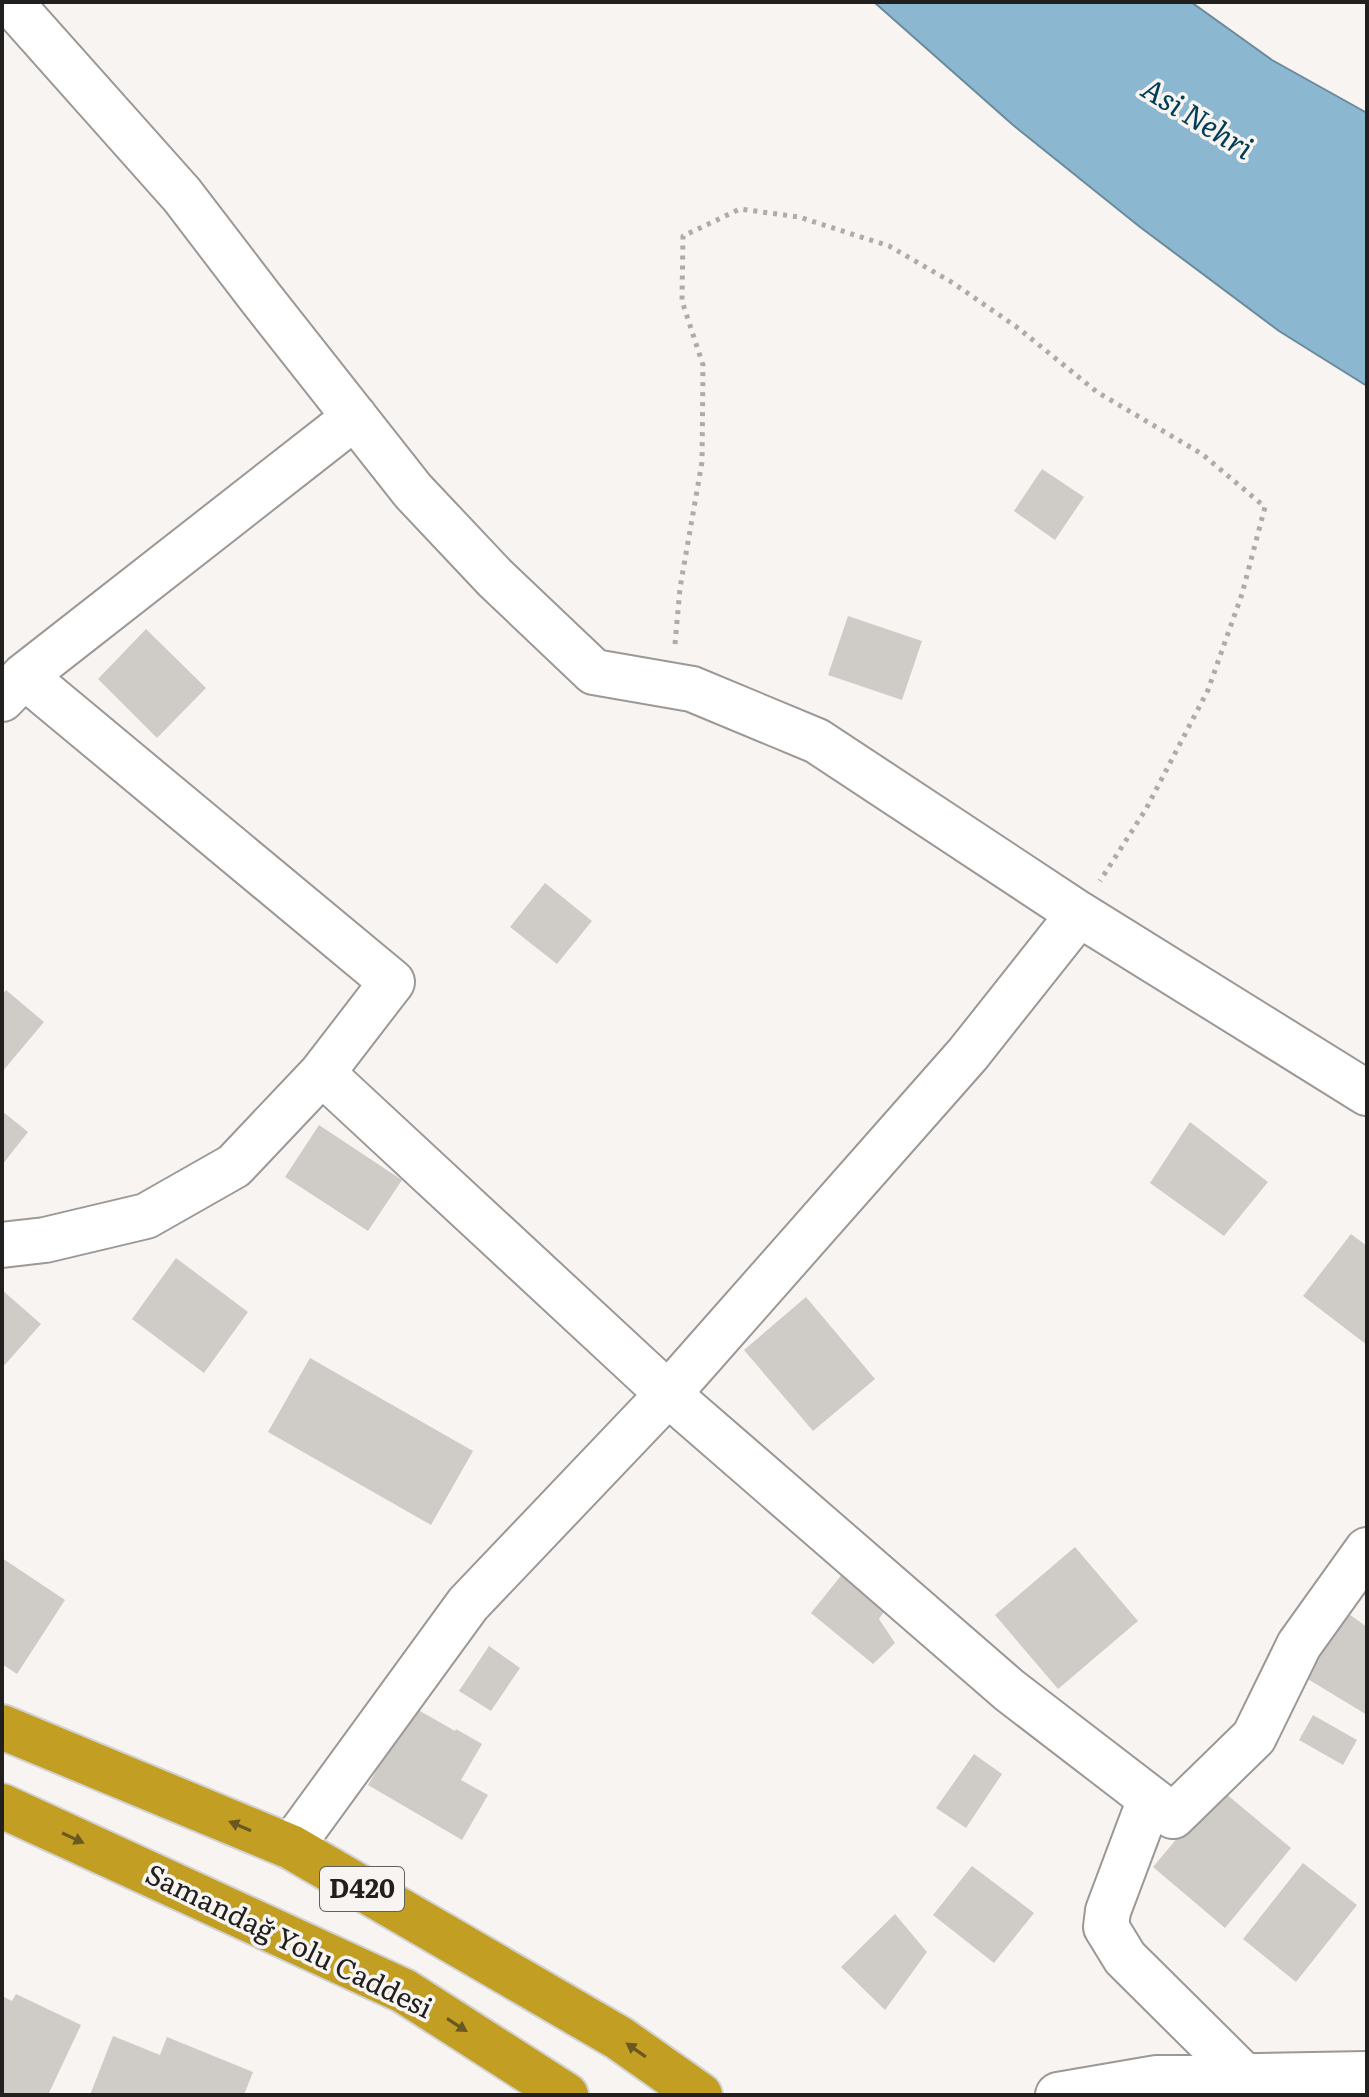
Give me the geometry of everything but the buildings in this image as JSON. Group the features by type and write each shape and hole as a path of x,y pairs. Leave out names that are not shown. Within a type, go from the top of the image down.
{"highway":[{"name":"D420","path":"2,1727 291,1847 619,2038 700,2095"},
{"name":"Samandağ Yolu Caddesi","path":"2,1806 404,1991 566,2095"}],"street":[{"path":"10,2 182,195 413,491 495,578 594,672 692,689 817,741 1079,914 1367,1093"},
{"path":"2,1245 45,1240 146,1216 234,1166 322,1073 392,982 13,687 355,417"},
{"path":"291,1847 468,1604 668,1394 968,1054 1079,914"},
{"path":"322,1073 668,1394 1009,1690 1173,1816 1254,1737 1299,1645 1367,1550"},
{"path":"1150,1799 1108,1911 1106,1927 1125,1958 1244,2076"},
{"path":"1058,2095 1157,2078 1244,2076 1351,2081"}],"path":[{"path":"671,685 680,588 702,462 703,365 682,301 683,236 740,209 799,217 889,246 953,283 1018,328 1097,392 1202,454 1265,507 1242,594 1208,690 1146,809 1079,914"}],"water":[{"name":"Asi Nehri","path":"874,2 1191,2 1272,60 1367,113 1367,386 1279,331 1140,227 1013,125"}]}
